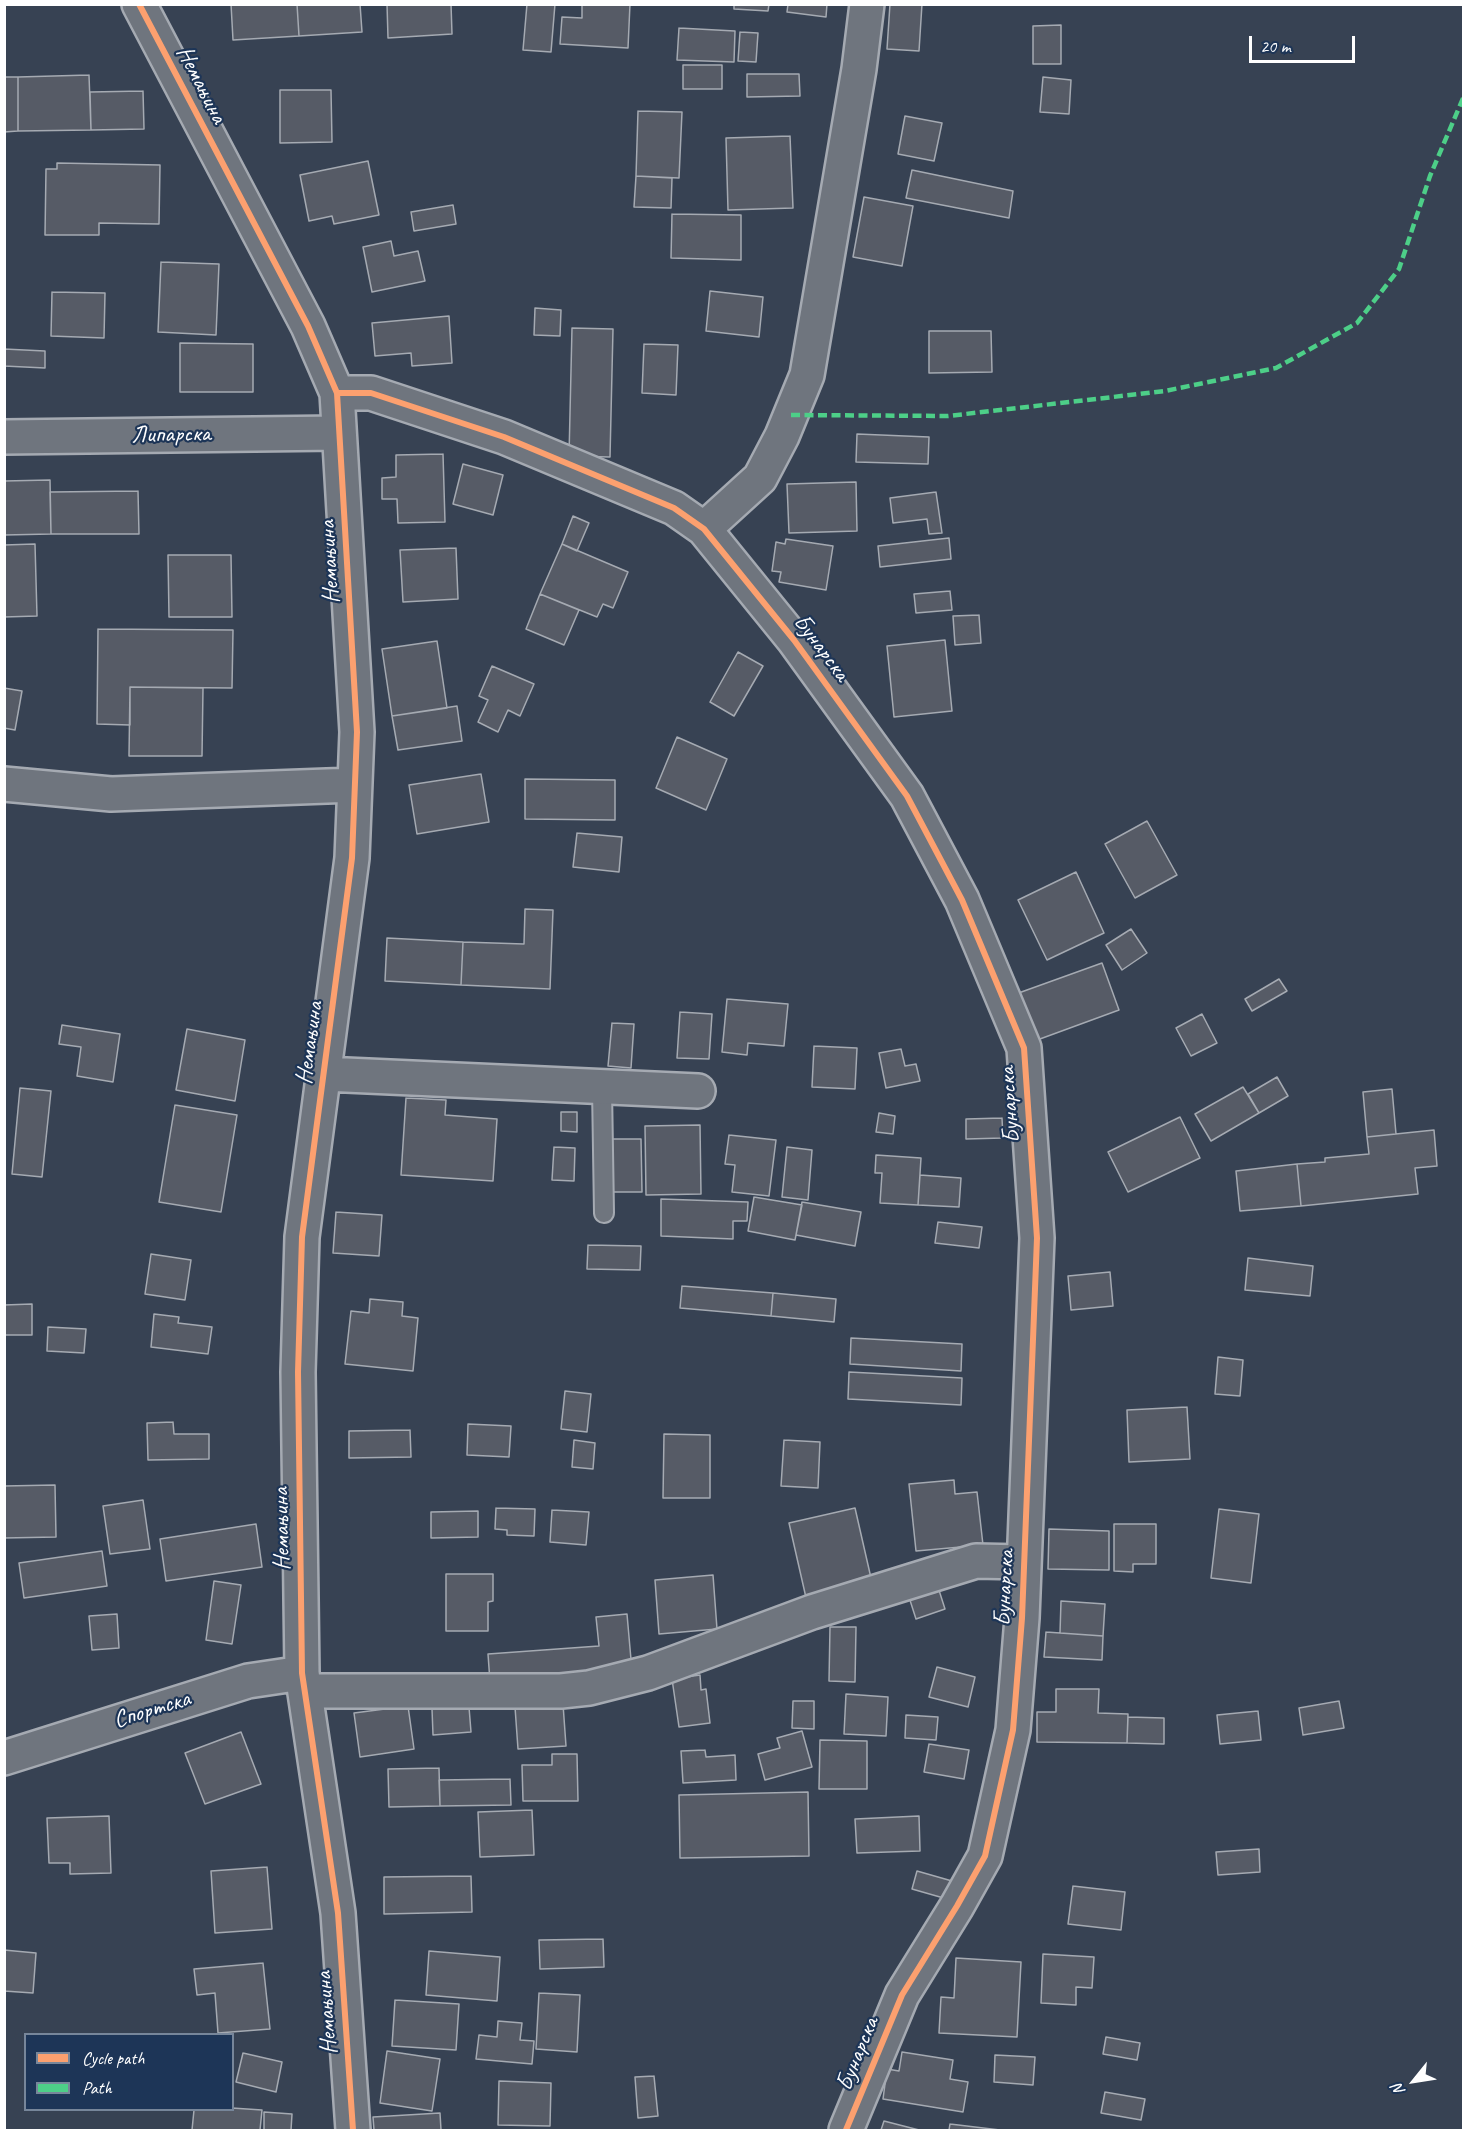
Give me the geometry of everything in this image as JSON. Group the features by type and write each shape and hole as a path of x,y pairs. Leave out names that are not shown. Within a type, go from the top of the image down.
{"street":[{"name":"Немањина","path":"139,4 308,326 337,393 357,732 352,858 302,1237 298,1372 303,1682 338,1913 353,2130"},
{"path":"704,529 760,478 782,436 807,375 859,69 867,4"},
{"name":"Бунарска","path":"337,393 371,393 504,437 674,508 704,529 794,640 907,796 962,900 1024,1048 1037,1238 1024,1563 1013,1730 985,1856 902,1995 846,2130"},
{"name":"Липарска","path":"4,437 338,433"},
{"path":"4,784 111,794 354,785"},
{"path":"324,1074 698,1091"},
{"name":"Спортска","path":"4,1758 248,1682 561,1691 589,1688 648,1673 812,1612 976,1561 1024,1563"}],"lane":[{"path":"602,1088 604,1213"}],"building":[{"path":"231,4 297,4 299,36 233,40"},
{"path":"297,4 360,4 362,32 299,36"},
{"path":"387,4 451,4 452,34 388,38"},
{"path":"527,4 555,4 551,52 523,50"},
{"path":"582,4 630,4 628,48 560,44 562,17 582,18"},
{"path":"734,4 769,4 768,11 734,9"},
{"path":"788,4 827,4 826,17 787,12"},
{"path":"890,4 922,4 919,51 887,49"},
{"path":"1061,25 1061,64 1033,64 1033,26"},
{"path":"679,28 735,31 734,62 677,60"},
{"path":"740,32 758,33 756,62 738,61"},
{"path":"683,65 722,65 722,89 683,89"},
{"path":"747,74 799,74 800,96 747,97"},
{"path":"89,75 91,130 18,131 18,77"},
{"path":"4,77 18,77 18,131 4,132"},
{"path":"1043,77 1071,80 1069,114 1040,112"},
{"path":"280,90 331,90 332,142 280,143"},
{"path":"143,91 144,129 91,130 90,92"},
{"path":"638,111 682,112 679,178 636,176"},
{"path":"905,116 942,123 934,161 898,154"},
{"path":"790,136 793,208 728,210 726,138"},
{"path":"368,161 379,215 334,224 332,216 309,221 300,175"},
{"path":"57,163 160,165 159,224 99,223 99,235 45,235 46,169 57,169"},
{"path":"912,170 1013,191 1009,218 906,198"},
{"path":"636,176 672,178 671,208 634,207"},
{"path":"864,197 913,206 902,266 853,257"},
{"path":"453,205 456,224 414,231 411,212"},
{"path":"672,214 741,215 741,260 671,258"},
{"path":"391,241 394,256 418,251 425,281 372,292 363,247"},
{"path":"161,262 219,264 216,335 158,332"},
{"path":"710,291 763,297 759,337 706,331"},
{"path":"52,292 105,293 104,338 51,336"},
{"path":"535,308 561,310 560,336 534,335"},
{"path":"449,316 452,363 412,366 411,353 375,356 372,323"},
{"path":"572,328 613,329 610,457 569,456"},
{"path":"929,331 991,331 992,372 929,373"},
{"path":"180,343 253,344 253,392 180,392"},
{"path":"644,344 678,345 676,395 642,393"},
{"path":"4,349 45,351 45,368 4,366"},
{"path":"857,434 929,437 928,464 856,462"},
{"path":"443,454 445,522 398,523 397,499 382,499 382,478 396,477 396,455"},
{"path":"463,464 503,475 493,515 453,504"},
{"path":"50,480 51,534 4,535 4,481"},
{"path":"856,482 857,531 789,533 787,484"},
{"path":"138,491 139,534 51,534 50,492"},
{"path":"936,492 942,533 929,534 927,519 893,523 890,498"},
{"path":"573,516 589,523 577,551 562,544"},
{"path":"949,538 951,559 880,567 878,546"},
{"path":"786,539 833,546 826,590 779,582 781,572 772,571 776,542 785,544"},
{"path":"35,544 37,616 4,617 4,545"},
{"path":"562,544 628,572 613,608 603,604 597,617 540,594"},
{"path":"456,548 458,599 403,602 400,550"},
{"path":"168,555 231,555 232,617 169,617"},
{"path":"950,591 952,610 916,613 914,594"},
{"path":"540,594 579,610 564,645 526,629"},
{"path":"979,615 981,643 955,645 953,616"},
{"path":"98,629 233,630 232,688 130,687 130,725 97,724"},
{"path":"945,640 952,711 894,717 887,646"},
{"path":"437,641 447,708 392,716 382,649"},
{"path":"738,652 763,666 734,716 710,702"},
{"path":"492,666 534,684 520,716 508,710 498,732 478,722 488,700 479,696"},
{"path":"130,687 203,688 202,756 129,756"},
{"path":"4,688 22,691 15,730 4,728"},
{"path":"457,706 462,741 398,750 392,716"},
{"path":"677,737 727,759 706,810 656,788"},
{"path":"481,774 489,822 417,834 409,785"},
{"path":"525,779 615,780 615,820 525,819"},
{"path":"1147,821 1177,875 1135,898 1105,844"},
{"path":"577,833 622,837 619,872 573,867"},
{"path":"1076,872 1104,933 1047,960 1018,900"},
{"path":"525,909 553,910 550,989 461,985 463,942 524,944"},
{"path":"1131,929 1147,953 1122,970 1106,945"},
{"path":"387,938 463,942 461,985 385,981"},
{"path":"1102,963 1119,1010 1029,1043 1013,995"},
{"path":"1279,979 1287,991 1252,1011 1245,999"},
{"path":"727,999 788,1004 784,1046 748,1043 747,1055 722,1052"},
{"path":"680,1012 712,1014 709,1059 677,1058"},
{"path":"1202,1014 1217,1043 1191,1056 1176,1028"},
{"path":"612,1023 634,1024 631,1068 608,1066"},
{"path":"62,1025 120,1034 113,1082 77,1076 81,1047 59,1044"},
{"path":"187,1029 245,1040 235,1101 176,1090"},
{"path":"814,1046 857,1048 855,1089 812,1087"},
{"path":"901,1049 905,1066 916,1064 920,1081 886,1088 879,1053"},
{"path":"1277,1077 1288,1096 1259,1113 1248,1094"},
{"path":"1243,1087 1259,1113 1211,1141 1195,1114"},
{"path":"20,1088 51,1091 42,1177 12,1174"},
{"path":"1392,1089 1396,1134 1367,1137 1363,1092"},
{"path":"406,1098 446,1100 445,1115 497,1119 493,1181 401,1175"},
{"path":"175,1105 237,1115 221,1212 159,1202"},
{"path":"561,1112 577,1112 577,1132 561,1131"},
{"path":"879,1113 895,1116 893,1134 876,1132"},
{"path":"1180,1117 1200,1158 1128,1192 1108,1152"},
{"path":"1002,1118 1003,1138 966,1139 966,1119"},
{"path":"700,1125 701,1194 646,1195 645,1126"},
{"path":"1434,1130 1437,1166 1415,1168 1418,1194 1301,1206 1297,1164 1325,1162 1325,1158 1369,1154 1367,1137"},
{"path":"729,1135 776,1140 769,1196 732,1192 735,1165 725,1164"},
{"path":"604,1139 641,1139 642,1192 606,1192"},
{"path":"554,1147 575,1148 574,1181 552,1180"},
{"path":"787,1147 812,1150 808,1200 782,1197"},
{"path":"876,1155 921,1158 918,1205 880,1203 882,1173 875,1173"},
{"path":"1297,1164 1301,1206 1240,1211 1236,1171"},
{"path":"920,1175 961,1178 959,1207 918,1205"},
{"path":"754,1197 802,1205 795,1240 748,1231"},
{"path":"661,1199 748,1202 747,1221 733,1221 733,1239 661,1236"},
{"path":"802,1202 861,1212 855,1246 796,1235"},
{"path":"336,1212 382,1215 379,1256 333,1253"},
{"path":"938,1222 982,1227 979,1248 935,1243"},
{"path":"588,1245 641,1246 640,1270 587,1269"},
{"path":"151,1254 191,1260 185,1300 145,1294"},
{"path":"1248,1258 1313,1266 1310,1296 1245,1290"},
{"path":"1110,1272 1113,1306 1071,1310 1068,1276"},
{"path":"682,1286 773,1293 771,1316 680,1308"},
{"path":"773,1293 836,1299 834,1322 771,1316"},
{"path":"370,1299 403,1302 402,1316 418,1318 413,1371 345,1364 351,1311 369,1313"},
{"path":"32,1304 32,1335 4,1335 4,1305"},
{"path":"154,1314 179,1317 178,1323 212,1327 208,1354 151,1347"},
{"path":"48,1327 86,1329 84,1353 47,1351"},
{"path":"851,1338 962,1344 961,1371 850,1364"},
{"path":"1218,1357 1243,1360 1240,1396 1215,1394"},
{"path":"849,1372 962,1378 961,1405 848,1399"},
{"path":"565,1391 591,1394 587,1432 561,1429"},
{"path":"1187,1407 1190,1459 1129,1462 1127,1410"},
{"path":"173,1422 174,1434 209,1434 209,1459 148,1460 147,1423"},
{"path":"468,1424 511,1426 509,1457 467,1455"},
{"path":"410,1430 411,1457 349,1458 349,1431"},
{"path":"664,1434 710,1435 710,1498 663,1498"},
{"path":"574,1440 595,1443 593,1469 572,1467"},
{"path":"784,1440 820,1442 818,1488 781,1486"},
{"path":"954,1480 955,1494 977,1492 983,1545 916,1551 909,1484"},
{"path":"55,1485 56,1537 4,1538 4,1486"},
{"path":"143,1500 150,1549 110,1554 103,1506"},
{"path":"496,1508 535,1509 534,1536 507,1535 507,1530 495,1529"},
{"path":"855,1508 871,1578 807,1602 789,1523"},
{"path":"1219,1509 1259,1514 1251,1583 1211,1578"},
{"path":"552,1510 589,1512 586,1545 550,1542"},
{"path":"478,1511 478,1537 431,1538 431,1512"},
{"path":"256,1524 262,1567 166,1581 160,1539"},
{"path":"1114,1524 1156,1524 1156,1564 1133,1564 1133,1572 1114,1571"},
{"path":"1049,1529 1109,1531 1109,1570 1048,1569"},
{"path":"102,1551 107,1586 24,1598 19,1563"},
{"path":"446,1574 493,1574 493,1601 488,1602 488,1631 446,1631"},
{"path":"713,1575 717,1629 659,1634 655,1580"},
{"path":"214,1581 241,1585 232,1644 206,1640"},
{"path":"937,1584 945,1609 916,1619 908,1594"},
{"path":"1061,1601 1105,1604 1103,1636 1060,1633"},
{"path":"117,1614 119,1648 92,1650 89,1616"},
{"path":"627,1614 632,1671 490,1682 488,1654 599,1646 596,1617"},
{"path":"830,1627 856,1627 855,1682 829,1681"},
{"path":"1046,1632 1103,1636 1102,1660 1044,1657"},
{"path":"937,1667 975,1677 968,1707 929,1697"},
{"path":"700,1675 701,1690 706,1689 710,1723 679,1727 672,1679"},
{"path":"1056,1689 1099,1689 1098,1713 1128,1714 1127,1743 1037,1742 1037,1712 1056,1712"},
{"path":"846,1694 888,1697 886,1736 844,1734"},
{"path":"793,1701 814,1701 814,1729 792,1728"},
{"path":"1339,1701 1344,1728 1303,1735 1299,1708"},
{"path":"563,1704 566,1746 518,1749 515,1707"},
{"path":"408,1706 414,1749 360,1757 354,1713"},
{"path":"469,1707 471,1732 433,1735 432,1709"},
{"path":"1258,1711 1261,1740 1220,1744 1217,1715"},
{"path":"906,1715 938,1717 936,1740 905,1738"},
{"path":"1128,1717 1164,1718 1164,1744 1127,1743"},
{"path":"802,1731 812,1767 765,1780 758,1754 780,1748 777,1738"},
{"path":"241,1732 261,1784 205,1804 185,1753"},
{"path":"820,1740 867,1741 867,1789 819,1789"},
{"path":"929,1744 969,1750 964,1779 924,1772"},
{"path":"705,1750 706,1757 735,1755 736,1780 683,1783 681,1751"},
{"path":"552,1754 577,1754 578,1801 523,1801 522,1765 552,1765"},
{"path":"439,1768 440,1806 389,1807 388,1769"},
{"path":"510,1779 511,1805 440,1806 439,1780"},
{"path":"808,1792 809,1856 680,1858 679,1795"},
{"path":"532,1810 534,1855 480,1857 478,1812"},
{"path":"109,1816 111,1873 70,1874 70,1863 49,1863 47,1818"},
{"path":"919,1816 920,1851 857,1853 855,1819"},
{"path":"1259,1849 1260,1872 1218,1875 1216,1852"},
{"path":"267,1867 272,1929 215,1933 211,1871"},
{"path":"917,1871 952,1881 947,1899 912,1889"},
{"path":"471,1876 472,1912 384,1914 384,1877"},
{"path":"1073,1886 1125,1892 1121,1930 1068,1924"},
{"path":"603,1939 604,1967 540,1969 539,1940"},
{"path":"4,1950 36,1953 33,1993 4,1991"},
{"path":"429,1951 500,1957 497,2001 426,1995"},
{"path":"1043,1954 1094,1957 1092,1988 1076,1987 1076,2005 1041,2003"},
{"path":"956,1958 1021,1962 1017,2037 939,2033 941,1997 954,1998"},
{"path":"263,1963 270,2029 218,2033 215,1993 197,1995 194,1969"},
{"path":"539,1993 580,1995 577,2052 536,2049"},
{"path":"395,2000 459,2004 456,2050 392,2046"},
{"path":"498,2021 522,2023 520,2040 534,2041 532,2064 476,2059 479,2035 497,2037"},
{"path":"1106,2037 1140,2043 1137,2060 1103,2054"},
{"path":"387,2051 440,2059 432,2111 380,2103"},
{"path":"902,2052 953,2060 950,2079 968,2082 963,2112 883,2099 887,2069 899,2071"},
{"path":"243,2053 282,2062 276,2092 236,2082"},
{"path":"995,2055 1035,2057 1033,2085 994,2082"},
{"path":"654,2076 658,2116 638,2118 635,2077"},
{"path":"499,2081 551,2083 550,2126 498,2125"},
{"path":"1105,2092 1145,2099 1141,2120 1101,2113"},
{"path":"234,2108 262,2110 260,2130 192,2130 194,2111 234,2111"},
{"path":"264,2112 292,2114 291,2130 264,2130"},
{"path":"440,2113 441,2130 374,2130 373,2117"},
{"path":"884,2121 919,2130 881,2130"},
{"path":"950,2124 1000,2130 949,2130"}],"marked path":[{"path":"791,415 948,416 1165,391 1276,368 1357,323 1399,269 1430,176 1464,96"}],"cycle path":[{"path":"139,4 308,326 337,393 357,732 352,858 302,1237 298,1372 302,1673 338,1913 353,2130"},
{"path":"337,393 371,393 504,437 674,508 704,529 794,640 907,796 962,900 1024,1048 1037,1238 1022,1618 1013,1730 985,1856 902,1995 846,2130"}]}
